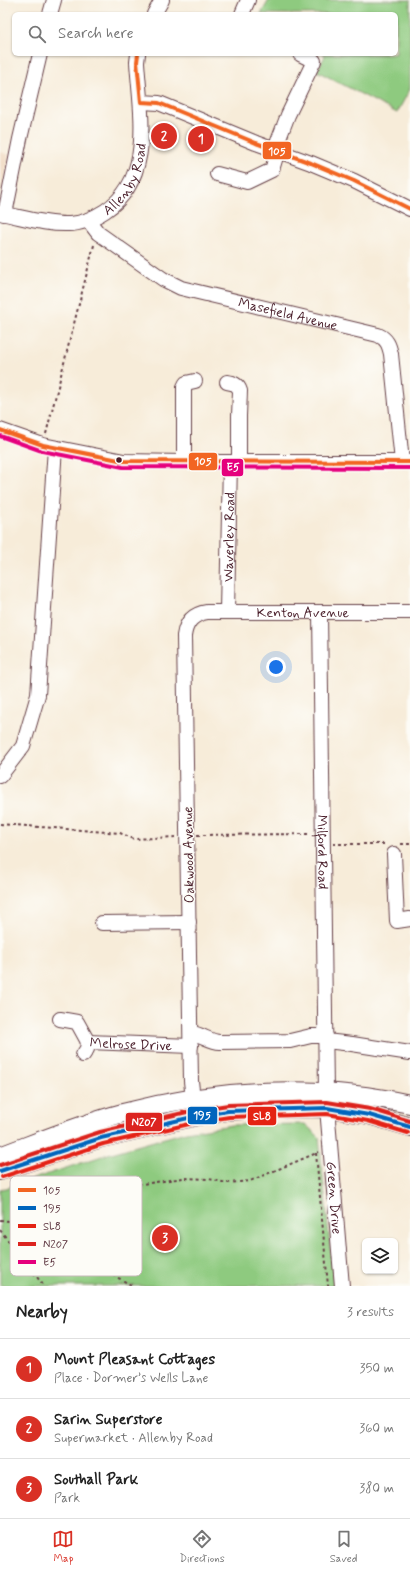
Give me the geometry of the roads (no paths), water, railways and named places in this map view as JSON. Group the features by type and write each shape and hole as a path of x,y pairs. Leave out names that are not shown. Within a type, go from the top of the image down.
{"main road":[{"path":"0,1156 90,1123 124,1113 193,1099 247,1093 326,1100 351,1111 407,1126 410,1104 374,1096 326,1100 262,1109 228,1111 197,1116 88,1142 0,1171"},
{"path":"124,1113 128,1132"}],"street":[{"path":"51,12 54,0"},
{"path":"155,12 162,0"},
{"path":"243,12 248,0"},
{"path":"3,213 40,56"},
{"name":"Allenby Road","path":"3,213 67,224 88,220 107,210 118,201 134,178 138,166 141,102 138,56"},
{"path":"217,174 247,182 272,170 276,150 288,115 314,61 304,56"},
{"path":"141,102 159,103 335,173 410,210"},
{"name":"Masefield Avenue","path":"88,220 98,232 163,279 181,288 383,337 388,343 391,354 406,462"},
{"path":"184,462 184,387 186,383 195,381"},
{"name":"Waverley Road","path":"227,382 239,387 240,391 227,612"},
{"path":"0,430 49,447 124,461 406,462"},
{"path":"0,776 23,746 38,695 49,447"},
{"name":"Kenton Avenue","path":"196,615 207,612 410,612"},
{"name":"Milford Road","path":"320,612 326,1100"},
{"name":"Oakwood Avenue","path":"193,1099 191,1081 184,636 187,625 196,615"},
{"path":"394,847 404,920"},
{"path":"102,923 189,922"},
{"name":"Melrose Drive","path":"60,1020 78,1022 85,1048 191,1040 199,1034 213,1041 220,1042 290,1041 311,1036 410,1053"},
{"name":"Green Drive","path":"326,1100 342,1286"}],"place":[{"name":"Sarin Superstore","path":"164,136"},
{"name":"Mount Pleasant Cottages","path":"201,139"},
{"name":"Southall Park","path":"165,1238"}]}
